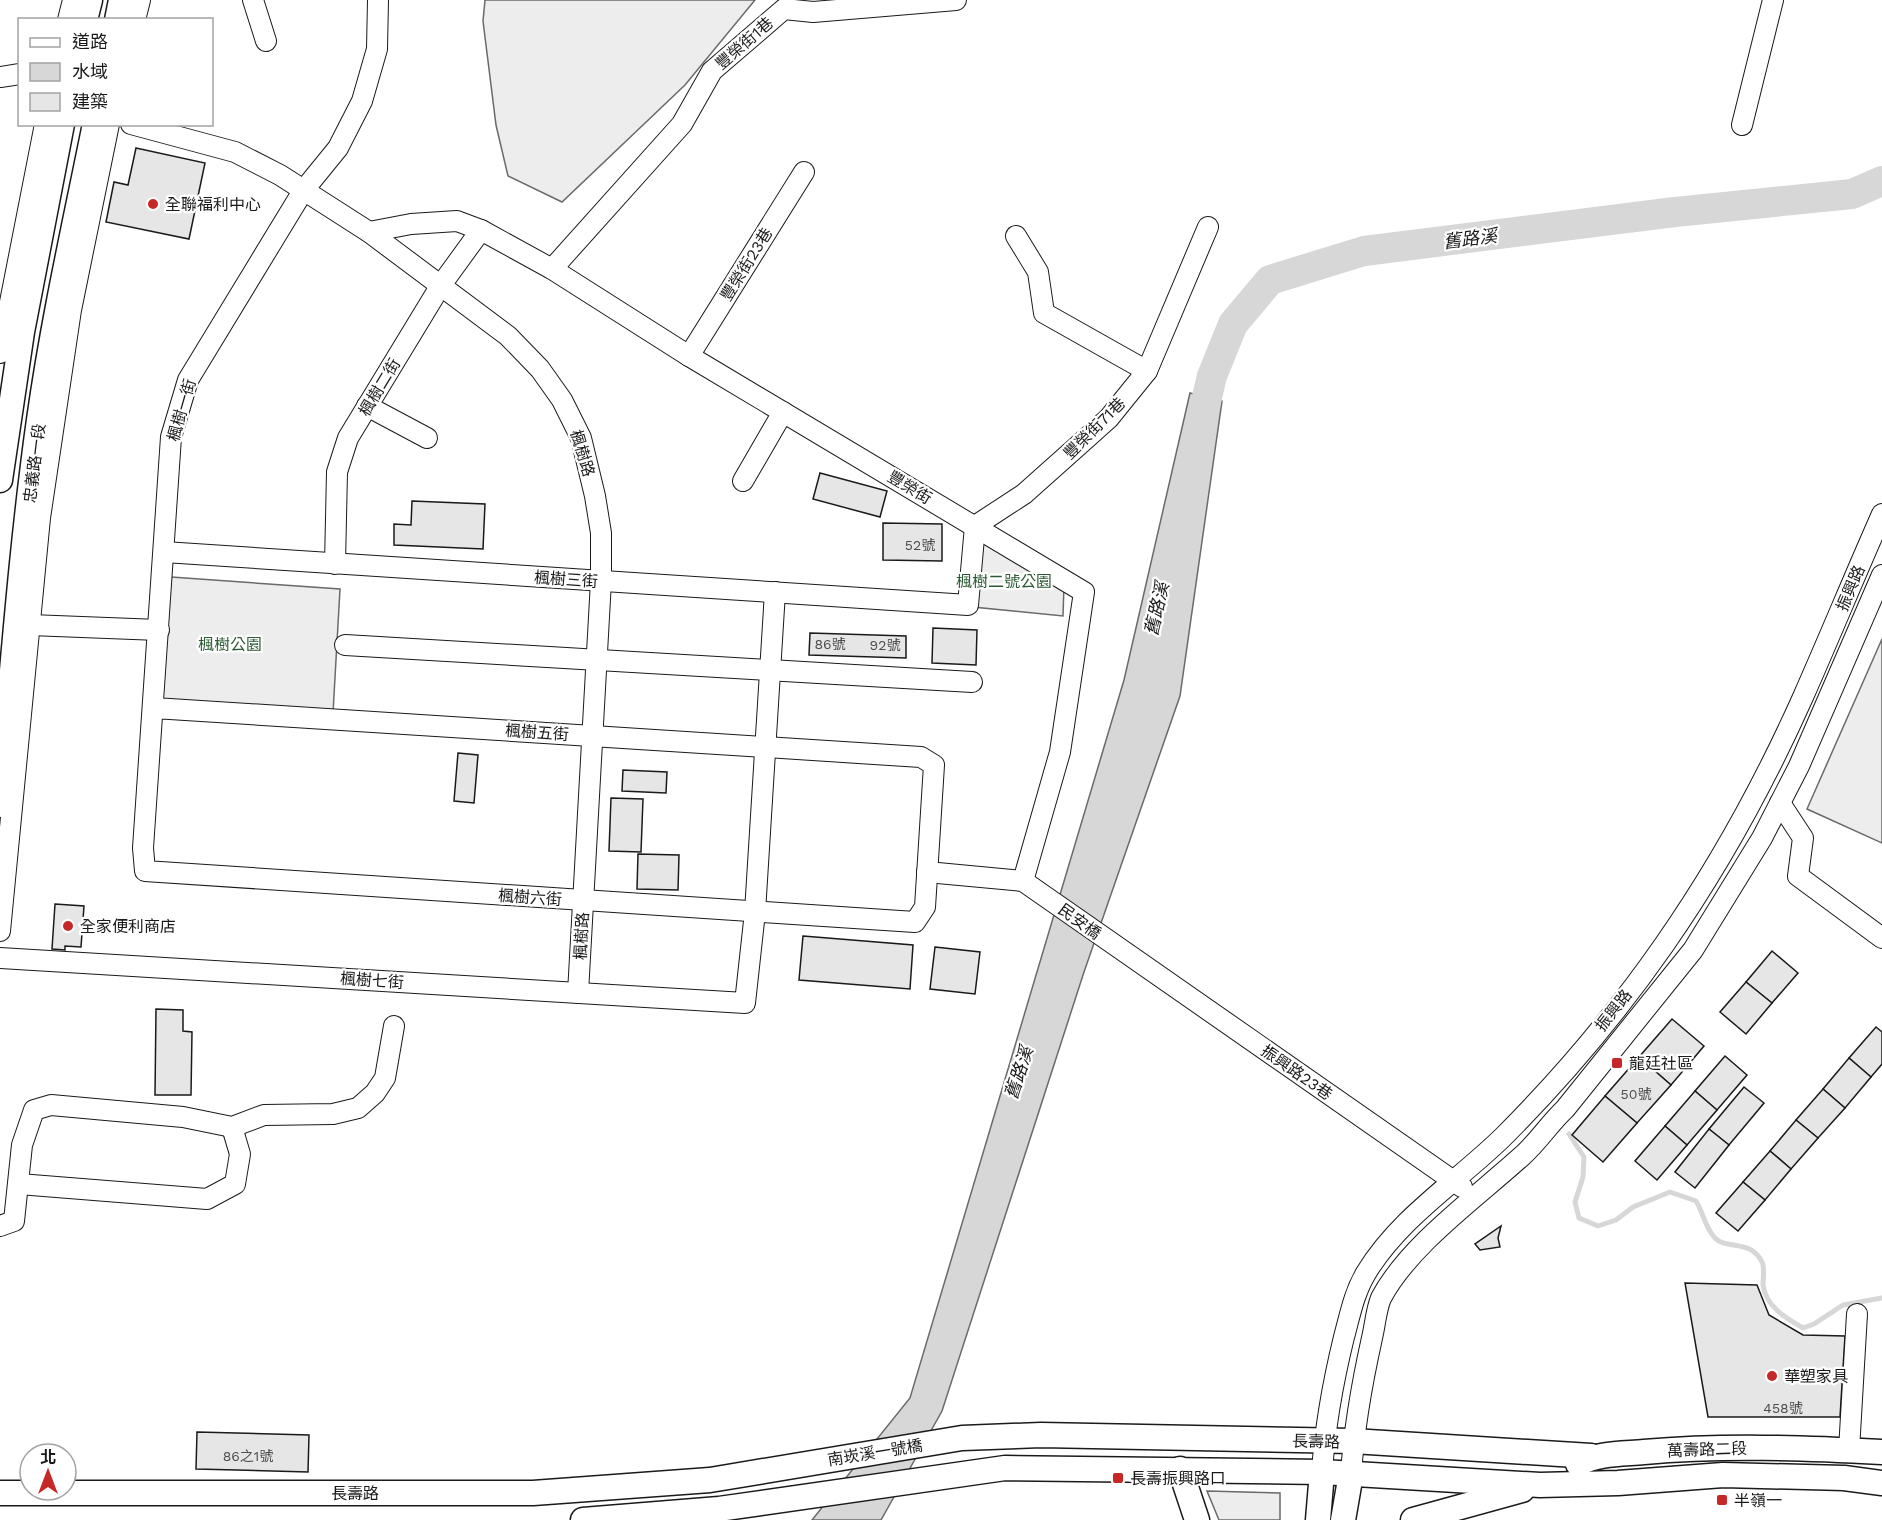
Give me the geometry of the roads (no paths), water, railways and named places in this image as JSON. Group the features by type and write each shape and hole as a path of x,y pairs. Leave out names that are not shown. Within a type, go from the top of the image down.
{"main road":[{"path":"86,18 90,0"},
{"path":"117,18 121,0"},
{"name":"忠義路一段","path":"0,480 22,332 62,126"},
{"name":"忠義路一段","path":"0,805 17,618 39,422 66,260 95,126"},
{"name":"長壽路","path":"1041,1436 1353,1441 1591,1456"},
{"name":"南崁溪一號橋","path":"710,1480 962,1438 1041,1436"},
{"name":"萬壽路二段","path":"1540,1485 1591,1456 1683,1449 1784,1447 1882,1452"},
{"name":"長壽路","path":"1045,1467 1322,1472 1540,1485"},
{"name":"南崁溪一號橋","path":"583,1520 719,1509 1005,1468 1045,1467"},
{"path":"1180,1469 1197,1520"},
{"path":"1318,1520 1322,1472"},
{"path":"1344,1520 1351,1474"},
{"name":"萬壽路二段","path":"1413,1520 1540,1485 1618,1483 1723,1475 1844,1478 1882,1483"},
{"name":"長壽路","path":"0,1492 533,1493 710,1480"}],"street":[{"path":"68,18 73,0"},
{"path":"136,18 140,0"},
{"path":"253,0 266,41"},
{"name":"楓樹一街","path":"145,871 143,848 171,437 188,380 303,191 338,148 363,101 377,49 378,0"},
{"name":"豐榮街1巷","path":"552,269 682,124 712,71 784,9 813,12 956,0"},
{"path":"1742,126 1773,0"},
{"path":"0,77 18,74"},
{"path":"0,353 45,126"},
{"name":"忠義路一段","path":"0,930 40,518 79,270 109,126"},
{"name":"楓樹路","path":"138,126 235,152 280,175 369,232 508,336 540,369 562,400 581,438 601,533 601,581 578,993"},
{"name":"豐榮街23巷","path":"689,356 804,172"},
{"name":"豐榮街","path":"369,232 411,224 457,221 481,230 552,269 689,356 1084,592 1060,752 1023,881"},
{"name":"豐榮街71巷","path":"975,526 1024,494 1089,436 1108,418 1147,371 1208,227"},
{"name":"楓樹二街","path":"335,564 337,472 348,438 441,285 481,230"},
{"path":"1016,236 1038,272 1044,313 1147,371"},
{"path":"367,406 427,438"},
{"path":"743,481 783,412"},
{"name":"振興路","path":"1322,1472 1332,1387 1355,1296 1367,1272 1404,1223 1502,1138 1584,1049 1664,946 1706,881 1772,760 1803,698 1882,514"},
{"name":"楓樹三街","path":"164,552 968,605 975,526"},
{"name":"振興路","path":"1351,1474 1353,1441 1361,1388 1380,1302 1388,1287 1416,1249 1525,1154 1549,1124 1565,1109 1693,950 1762,838 1799,766 1882,575"},
{"path":"755,912 776,592"},
{"path":"30,625 159,630"},
{"path":"345,645 972,682"},
{"name":"楓樹五街","path":"154,708 921,757 934,765 927,872"},
{"path":"1780,803 1803,838 1798,876 1882,938"},
{"name":"楓樹六街","path":"145,871 915,922 925,907 927,872"},
{"path":"927,872 1023,881"},
{"name":"民安橋","path":"1023,881 1117,948"},
{"name":"楓樹七街","path":"0,958 745,1003 755,912"},
{"name":"振興路23巷","path":"1117,948 1454,1180 1476,1198"},
{"path":"0,1226 14,1221 22,1145 34,1110 51,1105 183,1117 232,1126 264,1116 333,1113 358,1108 375,1093 385,1078 394,1026"},
{"path":"19,1184 207,1199 235,1184 240,1154 232,1126"},
{"path":"1850,1450 1857,1314"}],"water":[{"path":"1190,393 1222,401 1180,696 1084,972 942,1411 881,1520 812,1520 910,1398 1124,680"}],"waterway":[{"name":"舊路溪","path":"1198,436 1212,376 1233,324 1270,280 1364,251 1675,212 1852,194 1882,181"},
{"path":"1569,1134 1584,1157 1583,1177 1575,1202 1579,1218 1598,1226 1616,1220 1633,1207 1670,1192 1696,1201 1715,1238 1725,1244 1745,1247 1757,1255 1763,1264 1763,1285 1768,1300 1778,1311 1803,1328 1814,1324 1843,1305 1882,1298"}],"place":[{"name":"全聯福利中心","path":"153,204"},
{"name":"全家便利商店","path":"68,926"},
{"name":"龍廷社區","path":"1617,1063"},
{"name":"華塑家具","path":"1772,1376"},
{"name":"長壽振興路口","path":"1118,1478"},
{"name":"半嶺一","path":"1722,1500"}],"park label":[{"name":"楓樹二號公園","path":"1004,581"},
{"name":"楓樹公園","path":"230,644"}]}
